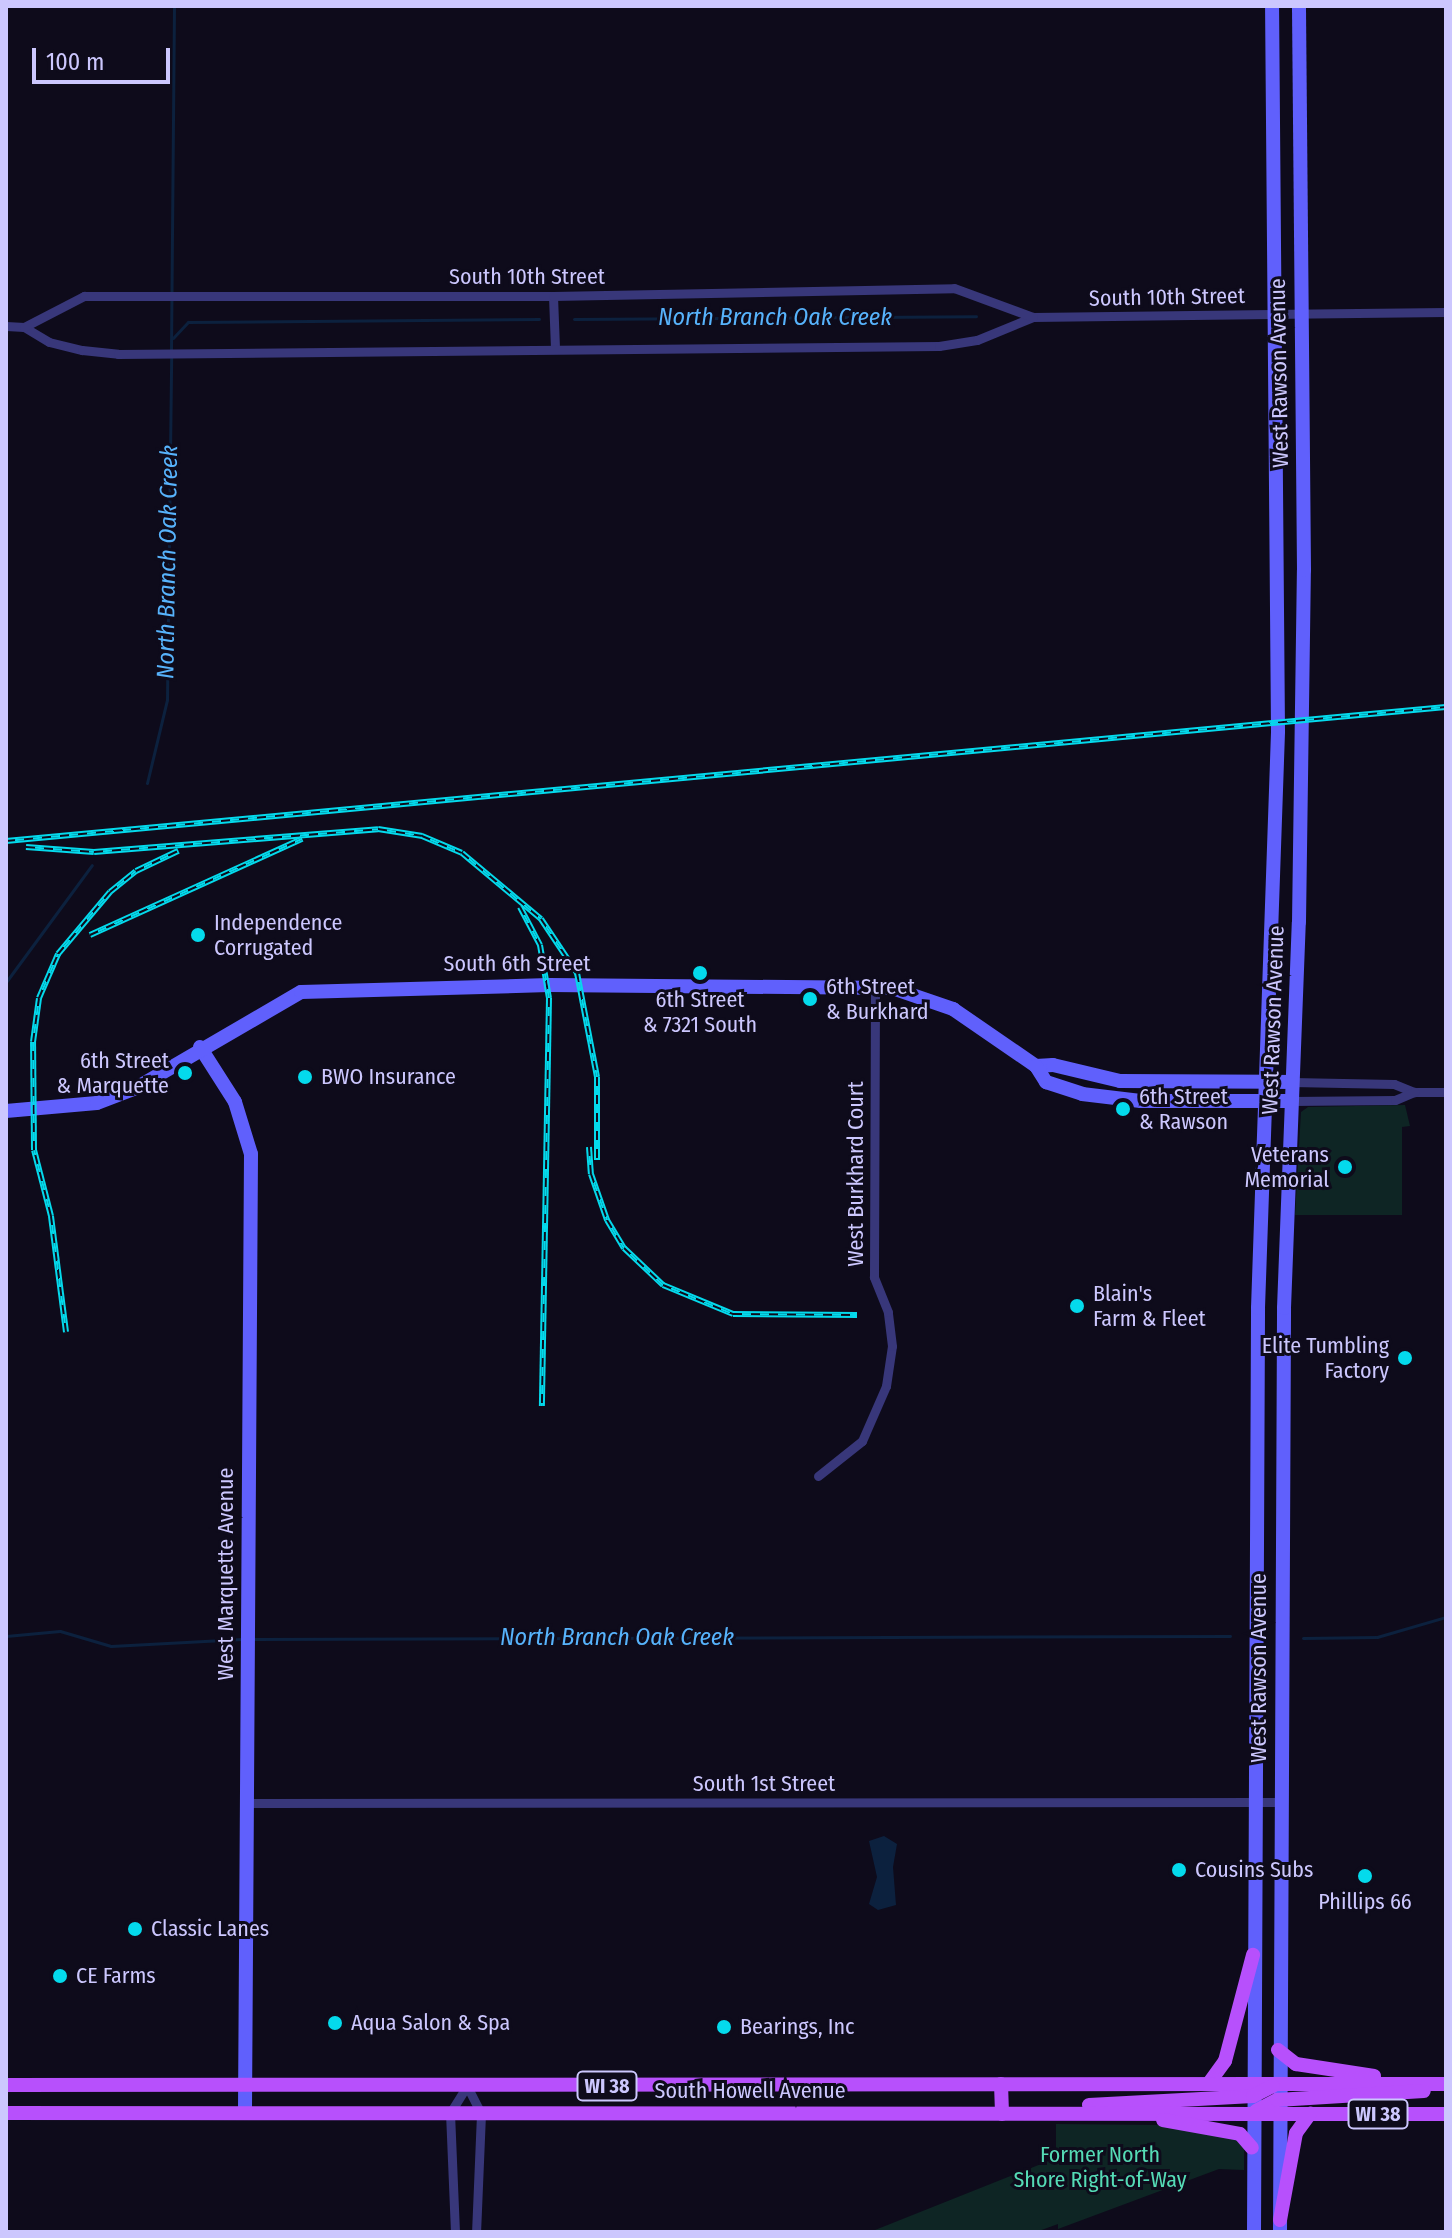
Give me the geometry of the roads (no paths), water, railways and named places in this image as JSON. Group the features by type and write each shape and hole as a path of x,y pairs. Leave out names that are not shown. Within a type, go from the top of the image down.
{"main road":[{"name":"West Rawson Avenue","path":"1254,2232 1256,1485 1264,1101 1278,731 1272,6"},
{"name":"West Rawson Avenue","path":"1280,2226 1277,2084 1283,1486 1303,647 1298,120 1300,11"},
{"path":"1272,22 1300,11"},
{"path":"1271,120 1298,120"},
{"name":"South 6th Street","path":"6,1111 97,1103 136,1088 200,1047 301,992 377,986 875,986 938,1001 1036,1066 1046,1082 1100,1098 1291,1101"},
{"name":"West Marquette Avenue","path":"200,1047 235,1102 251,1154 245,2113"},
{"name":"South 6th Street","path":"1036,1066 1053,1065 1120,1081 1292,1082"},
{"path":"1256,1485 1283,1486"},
{"path":"1209,2083 1225,2061 1253,1955"},
{"path":"1278,2050 1296,2064 1446,2085"},
{"name":"South Howell Avenue","path":"6,2085 1209,2083 1253,2090 1277,2084 1446,2085"},
{"path":"1001,2084 1002,2114"},
{"path":"1277,2107 1446,2085"},
{"path":"712,2086 712,2113"},
{"path":"1050,2113 1142,2098 1253,2090"},
{"name":"South Howell Avenue","path":"6,2113 1252,2113 1277,2107 1310,2114 1446,2114"},
{"path":"1108,2112 1124,2120 1230,2131 1252,2148"},
{"path":"1280,2226 1296,2133 1310,2114"}],"street":[{"name":"South 10th Street","path":"24,327 84,296 553,296 954,288 1033,317 1446,312"},
{"path":"553,296 555,349"},
{"name":"South 10th Street","path":"6,326 24,327 49,342 82,350 176,353 939,346 977,340 1033,317"},
{"name":"West Burkhard Court","path":"818,1476 862,1441 886,1386 892,1346 888,1312 874,1277 875,986"},
{"name":"South 6th Street","path":"1292,1082 1394,1084 1414,1092 1446,1092"},
{"name":"South 6th Street","path":"1291,1101 1395,1100 1414,1092"},
{"name":"South 1st Street","path":"247,1803 1280,1802"},
{"path":"455,2232 450,2113 467,2086"},
{"path":"467,2086 481,2114 482,2195 476,2232"}],"water":[{"path":"884,1836 897,1844 893,1867 896,1905 878,1910 869,1904 877,1877 869,1841"}],"waterway":[{"name":"North Branch Oak Creek","path":"171,350 174,6"},
{"name":"North Branch Oak Creek","path":"574,319 976,316"},
{"name":"North Branch Oak Creek","path":"173,338 188,322 539,319"},
{"name":"North Branch Oak Creek","path":"147,783 167,700 171,358"},
{"name":"North Branch Oak Creek","path":"6,982 92,865"},
{"name":"North Branch Oak Creek","path":"1303,1638 1377,1637 1446,1617"},
{"name":"North Branch Oak Creek","path":"6,1636 60,1631 111,1646 242,1639"},
{"name":"North Branch Oak Creek","path":"254,1639 1230,1636"}],"railway":[{"path":"6,841 1446,707"},
{"path":"26,847 94,852 378,829 422,836 462,853 541,919 577,973 597,1077 597,1160"},
{"path":"90,935 302,839"},
{"path":"66,1332 51,1216 34,1150 33,1042 39,998 58,954 110,892 136,871 178,851"},
{"path":"520,907 540,945 549,998 542,1406"},
{"path":"589,1147 591,1174 607,1220 624,1248 663,1285 733,1314 857,1315"}],"place":[{"name":"Independence Corrugated","path":"198,935"},
{"name":"6th Street & 7321 South","path":"700,973"},
{"name":"6th Street & Burkhard","path":"810,999"},
{"name":"6th Street & Marquette","path":"185,1073"},
{"name":"BWO Insurance","path":"305,1077"},
{"name":"6th Street & Rawson","path":"1123,1109"},
{"name":"Veterans Memorial","path":"1345,1167"},
{"name":"Blain's Farm & Fleet","path":"1077,1306"},
{"name":"Elite Tumbling Factory","path":"1405,1358"},
{"name":"Cousins Subs","path":"1179,1870"},
{"name":"Phillips 66","path":"1365,1876"},
{"name":"Classic Lanes","path":"135,1929"},
{"name":"CE Farms","path":"60,1976"},
{"name":"Aqua Salon & Spa","path":"335,2023"},
{"name":"Bearings, Inc","path":"724,2027"}],"park label":[{"name":"Former North Shore Right-of-Way","path":"1100,2166"}]}
